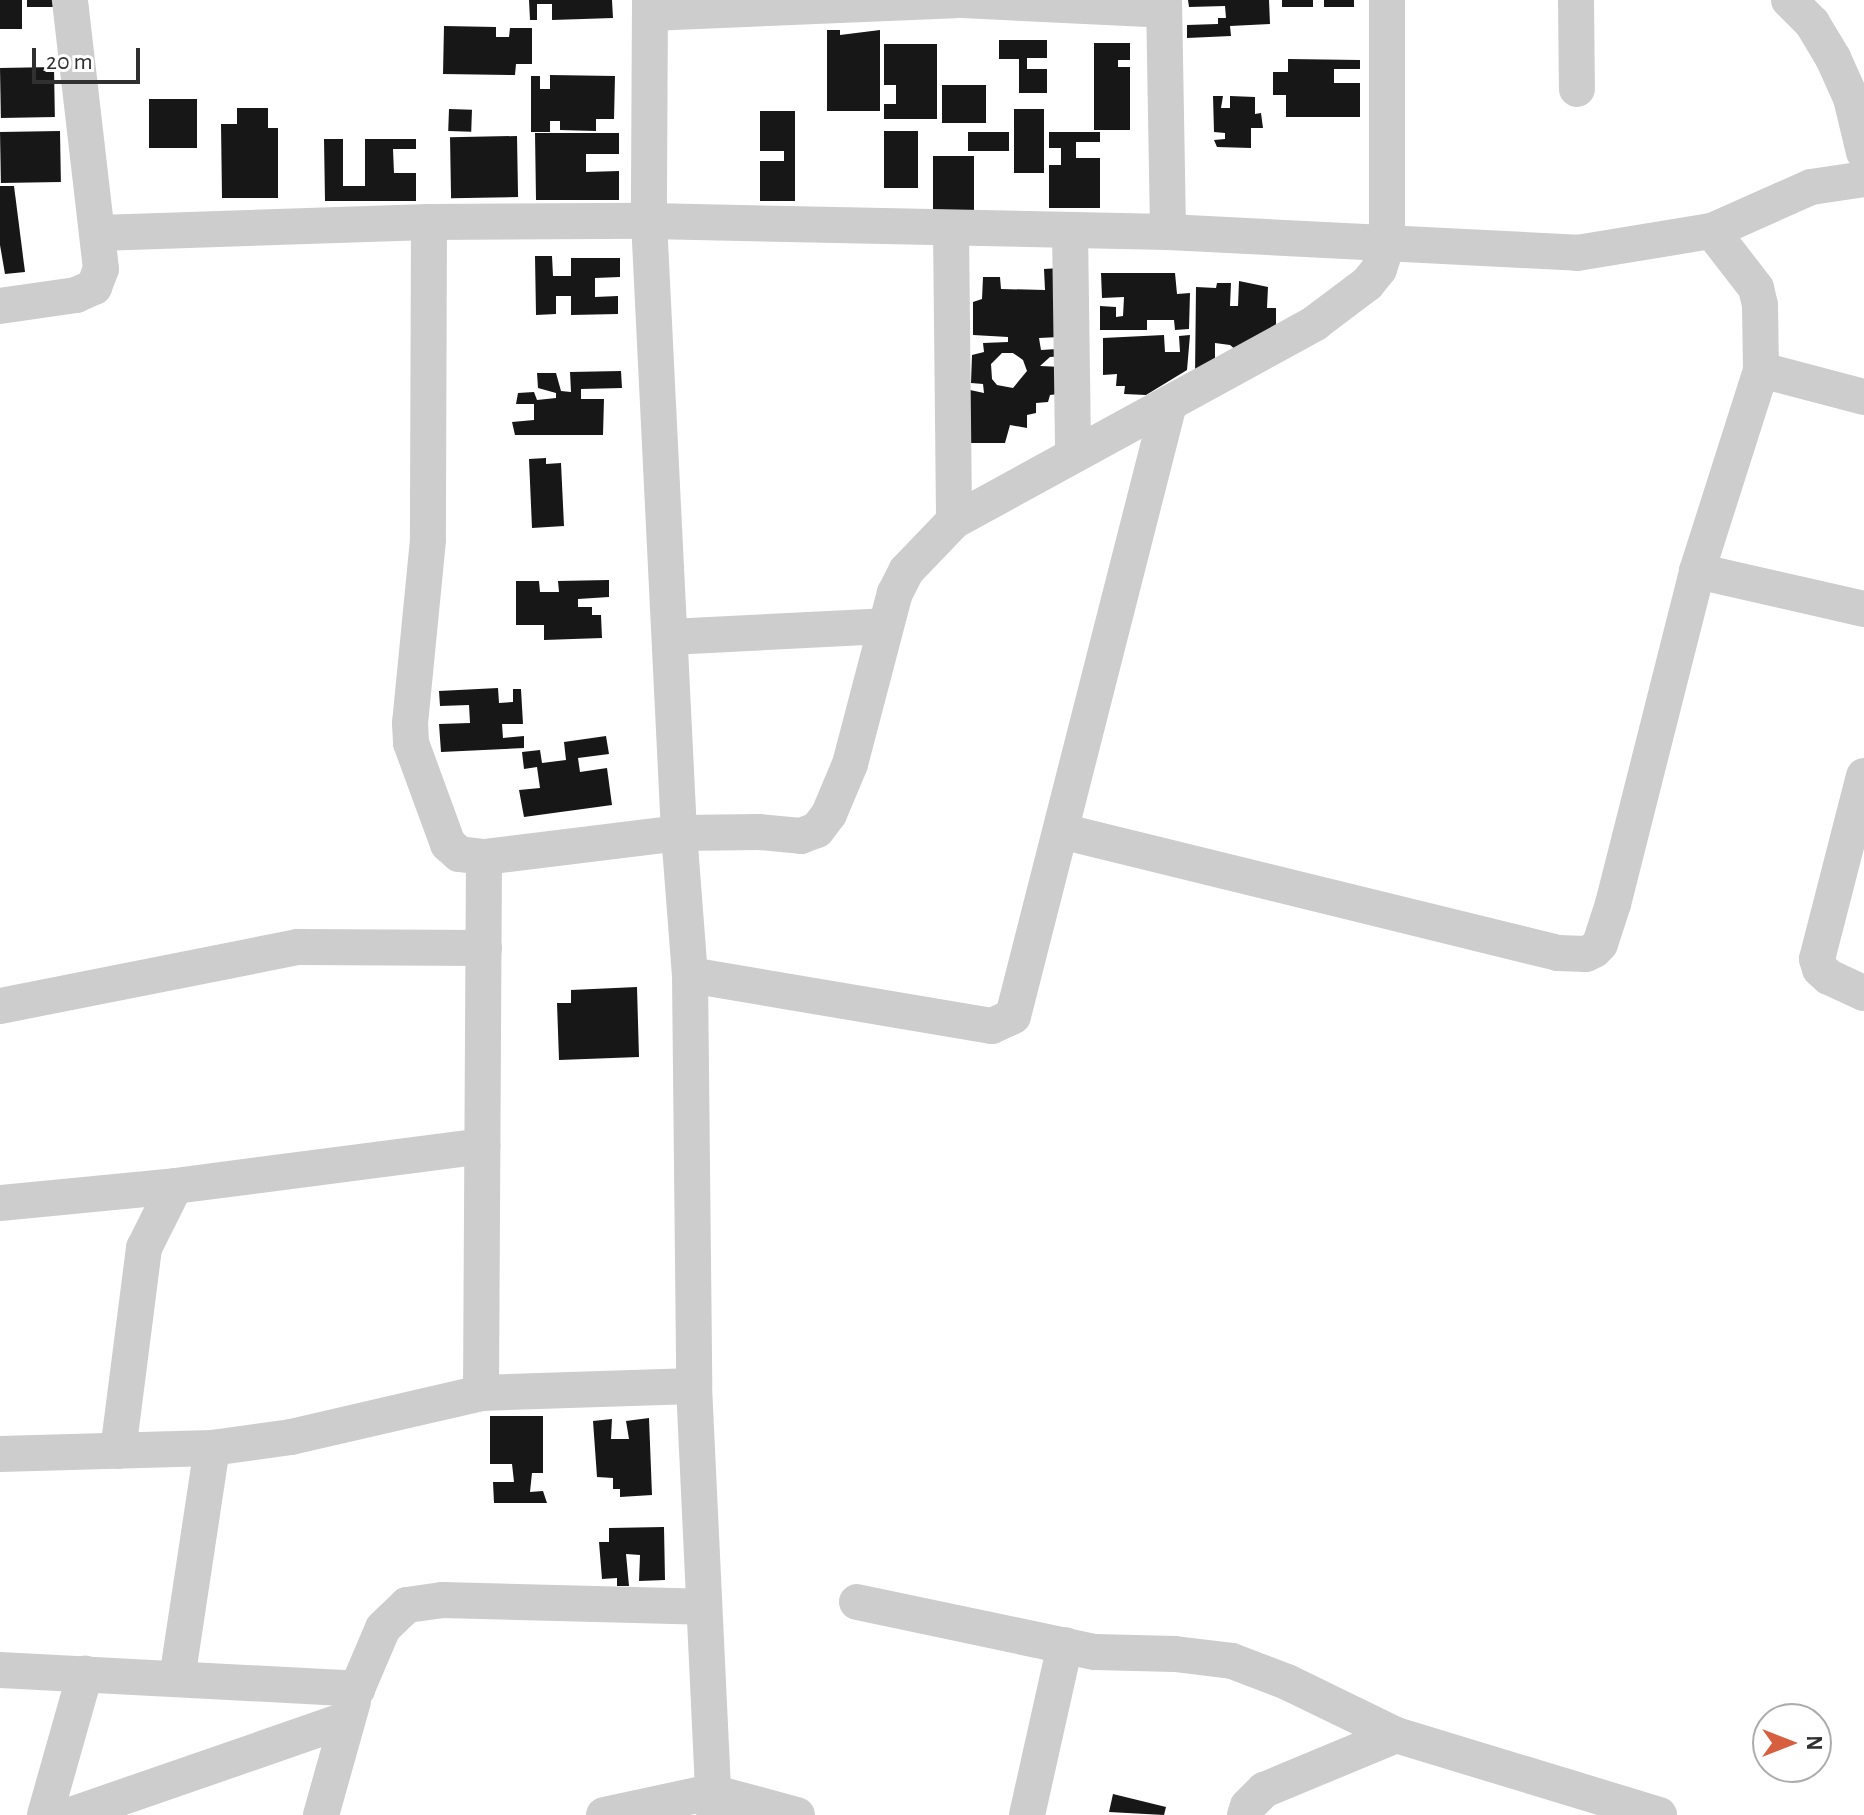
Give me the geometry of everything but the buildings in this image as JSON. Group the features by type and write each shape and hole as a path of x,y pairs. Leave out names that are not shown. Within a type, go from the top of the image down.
{"street":[{"path":"0,306 76,295 94,287 101,269 70,0"},
{"path":"713,1804 694,1386 690,975 679,833 649,221 650,6 955,0"},
{"path":"962,0 1164,5 1168,232"},
{"path":"429,222 428,540 410,707 411,743 448,844 459,854 484,857 679,833 759,832 801,836 817,830 829,814 850,764 895,593 906,571 954,521 1315,323 1367,284 1379,269 1387,245 1387,0"},
{"path":"1576,0 1577,89"},
{"path":"1789,0 1812,23 1833,58 1862,133"},
{"path":"99,233 429,222 649,221 1168,232 1577,253 1712,231 1811,187 1864,179"},
{"path":"951,228 954,521"},
{"path":"1070,231 1073,454"},
{"path":"1061,831 1558,953 1586,954 1600,944 1613,904 1697,571 1761,370 1760,305 1756,288 1712,231"},
{"path":"1761,370 1864,397"},
{"path":"690,975 992,1026 1013,1016 1169,404"},
{"path":"1697,571 1864,609"},
{"path":"670,637 885,626"},
{"path":"1864,776 1817,959 1820,969 1829,977 1864,993"},
{"path":"481,1393 484,857"},
{"path":"0,1006 298,947 484,948"},
{"path":"0,1203 175,1186 482,1146"},
{"path":"118,1451 144,1248 175,1186"},
{"path":"0,1454 212,1448 291,1437 481,1393 694,1386"},
{"path":"177,1679 212,1448"},
{"path":"321,1815 351,1704 383,1628 407,1605 442,1600 702,1607"},
{"path":"857,1602 1095,1652 1175,1654 1232,1661 1287,1682 1396,1735 1659,1815"},
{"path":"1027,1815 1065,1645"},
{"path":"0,1670 177,1679 351,1704"},
{"path":"45,1815 85,1674"},
{"path":"71,1815 351,1704"},
{"path":"1245,1815 1248,1806 1264,1790 1396,1735"},
{"path":"604,1815 713,1804 797,1815"}]}
